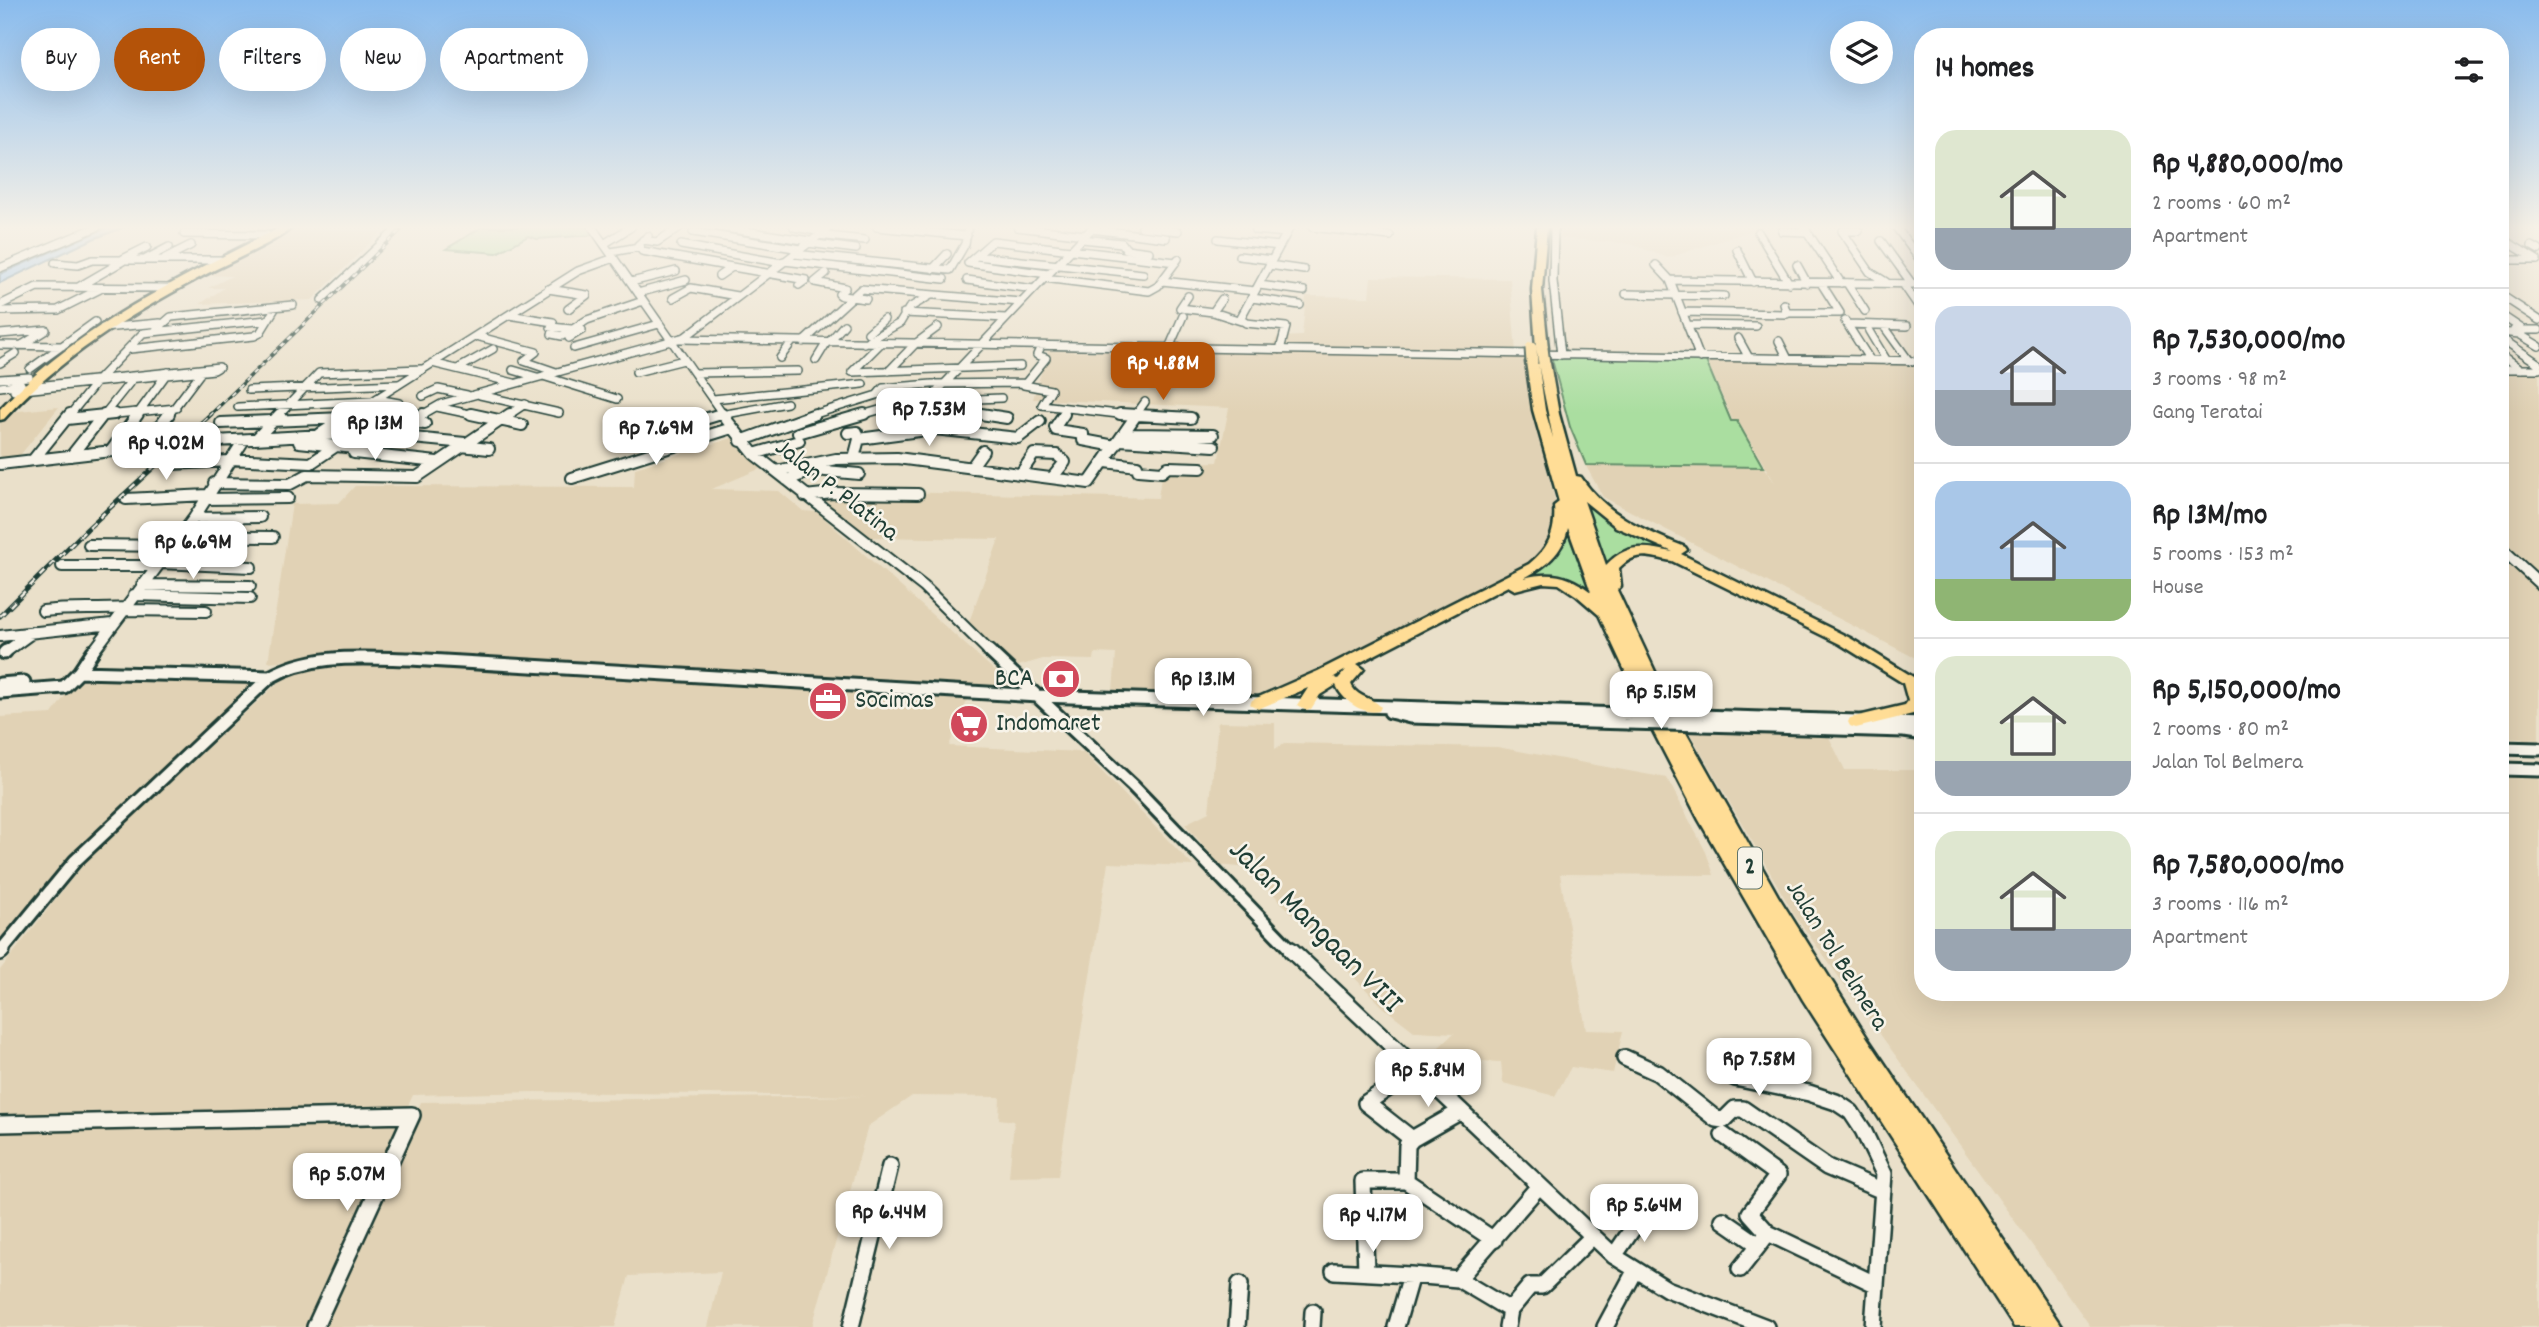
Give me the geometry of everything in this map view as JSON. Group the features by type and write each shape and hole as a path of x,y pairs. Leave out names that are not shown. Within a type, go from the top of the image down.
{"highway":[{"path":"0,405 67,346 167,289"},
{"path":"0,416 24,382 100,326 170,289"},
{"name":"Jalan Tol Belmera","path":"1529,289 1551,410 1570,485 1613,613 1782,922 2050,1327"},
{"name":"Jalan Tol Belmera","path":"1537,289 1542,355 1539,410 1558,481 1661,731 1708,820 1817,1005 2028,1327"},
{"path":"1564,456 1577,485 1588,498 1619,521 1807,608 1914,677"},
{"path":"1258,704 1522,575 1545,559 1562,532 1558,481"},
{"path":"1613,613 1611,573 1616,560 1643,551 1667,555 1795,614 1914,678"},
{"path":"1306,705 1320,686 1529,580 1559,579 1568,582 1613,613"},
{"path":"1356,669 1343,683 1344,690 1350,696 1373,707"},
{"path":"1856,722 1911,709 1914,704"}],"street":[{"path":"0,305 32,289"},
{"path":"80,299 73,298 90,289"},
{"path":"0,311 58,310 101,289"},
{"path":"322,300 334,289"},
{"path":"316,436 548,289 587,295 568,309"},
{"name":"Jalan P. Platina","path":"635,289 659,324 675,340 689,366 741,441 805,496 924,587 1034,696"},
{"path":"638,293 653,289"},
{"path":"673,298 691,289 737,296"},
{"path":"675,340 747,289"},
{"path":"844,289 839,294 866,299"},
{"path":"803,342 860,289 1021,302"},
{"path":"934,429 930,402 1033,289"},
{"path":"1128,289 1147,292 1151,289"},
{"path":"1241,321 1257,289"},
{"path":"1259,289 1300,305"},
{"path":"1272,289 1304,291"},
{"path":"1542,355 1552,289"},
{"path":"1673,289 1700,358"},
{"path":"1825,289 1870,360"},
{"path":"1848,289 1865,311"},
{"path":"858,306 873,291"},
{"path":"860,343 900,323 904,313 933,294"},
{"path":"1626,294 1724,296"},
{"path":"1192,296 1180,307 1185,312 1213,312 1241,321 1286,327 1280,350"},
{"path":"1213,312 1222,299"},
{"path":"2509,300 2539,320"},
{"path":"552,334 562,336 587,320 643,301"},
{"path":"1784,304 1789,313"},
{"path":"156,330 171,317 293,305"},
{"path":"130,349 254,336 260,333 276,307"},
{"path":"235,323 245,310"},
{"path":"1169,348 1185,312"},
{"path":"1682,312 1840,313"},
{"path":"904,313 1006,318"},
{"path":"509,315 553,322 551,327 582,331 569,338"},
{"path":"860,343 884,319"},
{"path":"33,460 98,381 143,333 267,320"},
{"path":"2509,321 2522,330"},
{"path":"100,326 163,323"},
{"path":"574,348 659,324"},
{"path":"1848,324 1907,326"},
{"path":"816,360 844,325"},
{"path":"1688,325 1756,326"},
{"path":"1883,325 1909,361"},
{"path":"889,371 915,344 938,327"},
{"path":"0,334 46,330 22,345"},
{"path":"2509,331 2539,330"},
{"path":"1869,331 1887,361"},
{"path":"2509,332 2519,334 2539,346"},
{"path":"476,336 536,352 524,361 556,372"},
{"path":"1738,338 1749,358"},
{"path":"425,424 410,422 437,407 474,395 675,340 1914,361"},
{"path":"1779,341 1788,359"},
{"path":"780,358 792,342"},
{"path":"881,343 852,371 865,373 1020,366"},
{"path":"2509,343 2539,364"},
{"path":"0,345 67,346"},
{"path":"1007,366 1018,346"},
{"path":"1024,383 1046,358 1037,355 1041,346"},
{"path":"460,368 493,349"},
{"path":"0,363 16,353"},
{"path":"2509,360 2521,369"},
{"path":"432,363 516,384"},
{"path":"638,375 689,366 798,371"},
{"path":"0,379 24,382 98,381 219,367 167,374 111,451"},
{"path":"2509,368 2539,369"},
{"path":"256,439 319,373 424,369"},
{"path":"513,370 617,399"},
{"path":"144,447 202,371"},
{"path":"713,399 862,387 865,373"},
{"path":"71,456 134,377"},
{"path":"0,387 24,382"},
{"path":"741,441 773,431 793,421 877,395 883,387 1024,383 1025,386 1051,390 1041,404 1045,406 1135,416 1191,418"},
{"path":"249,390 401,384"},
{"path":"423,396 438,389 525,404 559,413"},
{"path":"754,454 886,408 930,402 1001,398"},
{"path":"238,407 376,400 400,403"},
{"path":"776,471 804,462 890,458 1089,483 1145,402"},
{"path":"652,435 723,414 787,403"},
{"path":"214,483 290,484 307,475 413,477 525,404"},
{"path":"437,407 522,425"},
{"path":"67,419 176,408"},
{"path":"932,417 973,413 1007,418"},
{"path":"1064,414 1056,430 1083,434 1083,440 1213,435"},
{"path":"221,423 347,418"},
{"path":"890,419 897,434"},
{"path":"859,439 934,429 1012,439 1022,438 1040,421"},
{"path":"572,478 732,428"},
{"path":"848,433 857,432 859,439 854,458"},
{"path":"0,464 197,442 369,433 489,449"},
{"path":"292,437 294,441 355,448 354,453 437,462"},
{"path":"0,692 64,687 79,672 123,609 194,517 244,440"},
{"path":"1120,440 1214,446"},
{"path":"186,454 197,442"},
{"path":"172,464 230,460 311,463 336,446"},
{"path":"971,468 983,451"},
{"path":"1021,473 1034,454 1057,454 1065,461 1052,478"},
{"path":"1106,462 1132,464 1138,470 1152,472 1162,472 1168,467 1201,468"},
{"path":"787,480 815,470 859,474"},
{"path":"805,496 833,493 918,494"},
{"path":"126,499 288,498"},
{"path":"194,517 260,517"},
{"path":"180,536 273,537"},
{"path":"89,545 172,546"},
{"path":"2509,555 2539,583"},
{"path":"62,566 251,567"},
{"path":"142,585 250,586"},
{"path":"134,595 250,598"},
{"path":"43,611 82,607 95,610 206,611"},
{"path":"0,636 112,624"},
{"path":"4,653 33,632"},
{"path":"0,952 75,861 270,677 285,668 311,662 402,659 1034,696 1373,707 1410,717 1626,718 1914,733"},
{"path":"79,672 270,677"},
{"path":"0,684 24,682"},
{"name":"Jalan Mangaan VIII","path":"1034,696 1133,786 1302,961 1614,1256 1634,1273 1684,1297 1766,1327"},
{"path":"1701,721 1914,723"},
{"path":"2509,748 2539,749"},
{"path":"2509,769 2539,770"},
{"path":"1625,1058 1658,1073 1716,1119 1724,1120 1735,1109 1743,1109 1827,1167 1883,1191"},
{"path":"1412,1139 1366,1103 1418,1069"},
{"path":"1735,1078 1809,1093 1845,1107 1863,1130 1884,1174 1873,1327"},
{"path":"1406,1181 1407,1145 1412,1139 1461,1111"},
{"path":"0,1124 412,1115 315,1327"},
{"path":"1723,1135 1783,1171 1750,1213 1764,1239"},
{"path":"851,1327 890,1166"},
{"path":"1366,1272 1362,1184 1367,1179 1406,1181 1494,1240"},
{"path":"1334,1271 1458,1279 1539,1186"},
{"path":"1614,1256 1644,1212"},
{"path":"1723,1220 1875,1284"},
{"path":"1507,1327 1510,1310 1530,1286 1542,1286 1592,1237"},
{"path":"1740,1269 1764,1239"},
{"path":"1605,1327 1634,1273"},
{"path":"1396,1327 1411,1275"},
{"path":"1458,1279 1510,1310"},
{"path":"1237,1327 1240,1284"}],"shaded area":[{"path":"223,289 323,289 312,300 200,304"},
{"path":"1370,289 1511,289 1516,352 1272,347 1277,337 1302,336 1306,296 1369,297"},
{"path":"1048,351 1527,357 1533,411 1559,517 1554,541 1525,570 1267,693 1244,696 1113,691 1116,654 1095,653 1094,660 1043,659 1015,667 969,622 999,539 865,537 806,490 1158,498 1163,464 1218,462 1229,408 1033,399"},
{"path":"1707,361 1914,365 1914,657 1603,497 1586,466 1764,468 1775,483 1738,421 1733,421"},
{"path":"2509,373 2539,373 2539,740 2509,738"},
{"path":"59,407 17,459 0,461 0,423 9,412"},
{"path":"732,438 764,467 712,489 779,491 803,511 817,512 1013,687 352,655 268,662 292,504 339,503 355,486 634,487 635,468"},
{"path":"324,666 413,667 757,684 967,700 949,746 1083,752 1193,866 1108,863 1058,1176 1009,1177 1014,1121 999,1119 1000,1097 912,1096 868,1126 812,1327 708,1327 721,1272 629,1276 615,1327 320,1327 421,1102 867,1096 535,1092 413,1095 306,1327 0,1327 0,970 89,857 291,671"},
{"path":"80,675 261,680 77,848 0,944 0,717 52,714"},
{"path":"1218,722 1275,723 1275,749 1284,743 1497,747 1667,778 1706,852 1714,875 1560,874 1586,1030 1623,1031 1613,1073 1571,1067 1555,1096 1503,1083 1501,1062 1480,1061 1450,1084 1424,1061 1454,1033 1414,1031 1383,1007 1248,868 1220,865 1185,824 1209,812"},
{"path":"1688,730 1827,733 1845,770 1914,770 1914,1001 2509,1001 2509,774 2539,775 2539,1327 2091,1327 1795,916"}],"green space":[{"path":"1551,356 1706,361 1731,421 1737,421 1763,467 1586,465 1570,427"},
{"path":"1580,494 1623,526 1679,555 1648,549 1630,550 1622,553 1606,567"},
{"path":"1566,529 1589,586 1586,588 1563,579 1522,577"}],"railway":[{"path":"209,416 340,289"},
{"path":"0,616 87,529 211,414"}],"place":[{"name":"BCA","path":"1061,679"},
{"name":"Socimas","path":"828,701"},
{"name":"Indomaret","path":"969,724"}]}
